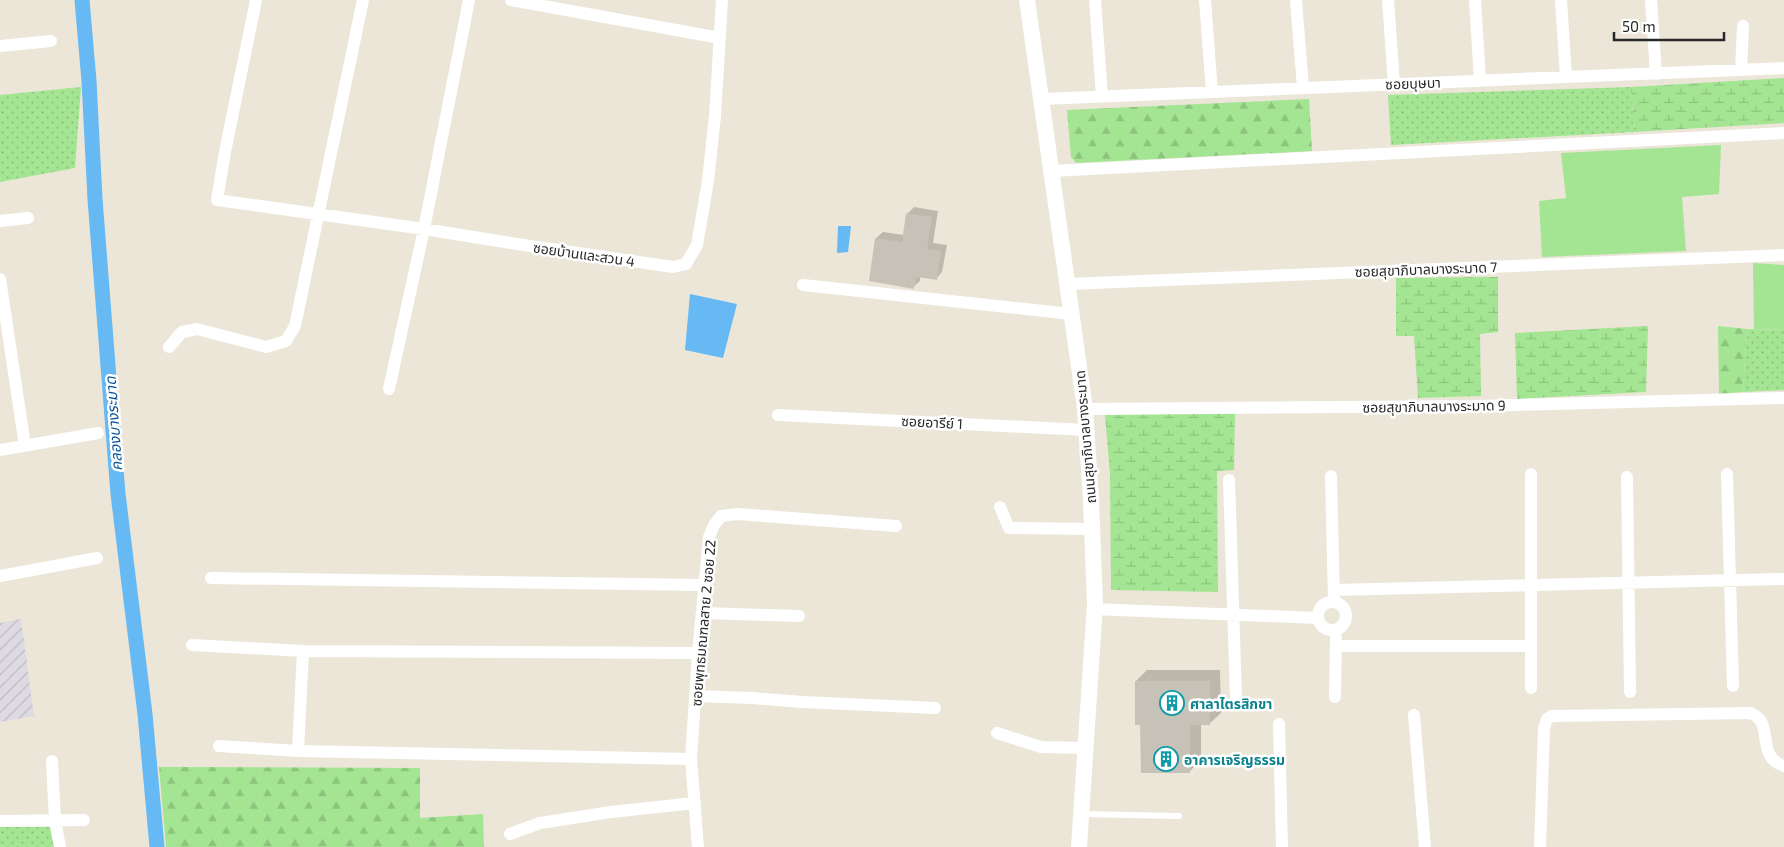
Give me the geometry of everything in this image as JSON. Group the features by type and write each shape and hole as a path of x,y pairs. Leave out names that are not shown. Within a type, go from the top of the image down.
{"street":[{"name":"ซอยบ้านและสวน 4","path":"256,0 217,200 673,267 686,264 697,245 708,181 715,116 722,0"},
{"path":"169,346 182,332 197,328 266,347 286,341 295,326 363,0"},
{"path":"390,389 470,0"},
{"path":"512,0 720,38"},
{"name":"ถนนสุขาภิบาลบางระมาด","path":"1027,0 1085,409 1092,529 1094,609 1079,847"},
{"path":"1095,0 1102,96"},
{"path":"1205,0 1212,92"},
{"path":"1296,0 1302,88"},
{"path":"1388,0 1394,84"},
{"path":"1475,0 1480,81"},
{"path":"1561,0 1566,77"},
{"path":"1651,0 1656,74"},
{"path":"1741,70 1742,26"},
{"path":"0,46 51,41"},
{"name":"ซอยบุษบา","path":"1042,99 1784,68"},
{"path":"1052,171 1784,133"},
{"path":"0,221 28,218"},
{"name":"ซอยสุขาภิบาลบางระมาด 7","path":"1068,284 1784,255"},
{"path":"0,279 24,446"},
{"path":"803,285 1072,314"},
{"name":"ซอยสุขาภิบาลบางระมาด 9","path":"1085,409 1475,406 1784,398"},
{"name":"ซอยอารีย์ 1","path":"778,415 1086,430"},
{"path":"0,450 98,433"},
{"path":"1531,474 1531,688"},
{"path":"1727,474 1733,686"},
{"path":"1331,476 1334,596 1330,602 1322,606 1318,614 1318,618 1327,629 1336,629 1344,623 1346,614 1334,596"},
{"path":"1627,477 1630,692"},
{"path":"1229,480 1236,698"},
{"path":"1000,507 1009,528 1092,529"},
{"name":"ซอยพุทธมณฑลสาย 2 ซอย 22","path":"698,847 691,759 704,585 709,538 714,525 722,516 737,514 896,526"},
{"path":"0,576 97,558"},
{"path":"211,578 704,585"},
{"path":"1334,596 1531,585 1784,579"},
{"path":"1094,609 1318,618"},
{"path":"702,613 799,616"},
{"path":"1335,697 1336,629"},
{"path":"192,645 303,651 698,653"},
{"path":"1336,646 1531,646"},
{"path":"298,752 303,651"},
{"path":"695,696 935,708"},
{"path":"1540,847 1544,728 1547,719 1552,716 1750,713 1757,716 1762,723 1769,756 1775,762 1784,766"},
{"path":"1414,715 1425,847"},
{"path":"1278,724 1282,847"},
{"path":"998,733 1041,747 1086,748"},
{"path":"219,746 298,752 691,759"},
{"path":"52,760 55,821 60,847"},
{"path":"510,834 540,823 611,812 695,804"},
{"path":"0,821 84,820"}],"lane":[{"path":"1082,814 1179,816"}],"shaded area":[{"path":"21,619 34,716 0,722 0,623"}],"green space":[{"path":"1784,78 1784,123 1634,132 1631,87"},
{"path":"81,87 75,168 0,182 0,95"},
{"path":"1631,87 1634,132 1391,145 1388,95"},
{"path":"1309,99 1312,151 1076,163 1071,157 1067,110"},
{"path":"1721,145 1719,194 1682,197 1686,251 1542,257 1539,201 1566,198 1561,153"},
{"path":"1753,263 1784,265 1784,330 1754,329"},
{"path":"1498,277 1498,332 1480,334 1481,396 1418,398 1414,336 1396,336 1396,278"},
{"path":"1648,326 1646,392 1517,399 1515,333"},
{"path":"1718,326 1747,329 1743,392 1719,394"},
{"path":"1747,329 1784,330 1784,390 1743,392"},
{"path":"1235,412 1234,470 1217,471 1218,592 1111,590 1110,474 1105,415"},
{"path":"159,767 420,768 420,818 483,814 484,847 166,847"},
{"path":"0,827 52,827 54,847 0,847"}],"water":[{"path":"838,226 851,226 848,252 837,253"},
{"path":"690,294 737,304 723,358 685,350"}],"building":[{"path":"906,213 932,217 927,249 941,251 937,280 916,277 914,289 869,281 875,238 902,242"},
{"path":"1135,681 1210,681 1210,725 1190,725 1190,773 1141,773 1140,725 1135,725"}],"waterway":[{"name":"คลองบางระมาด","path":"82,0 118,494 145,714 157,847"}],"place":[{"name":"ศาลาไตรสิกขา","path":"1172,703"},
{"name":"อาคารเจริญธรรม","path":"1166,759"}]}
